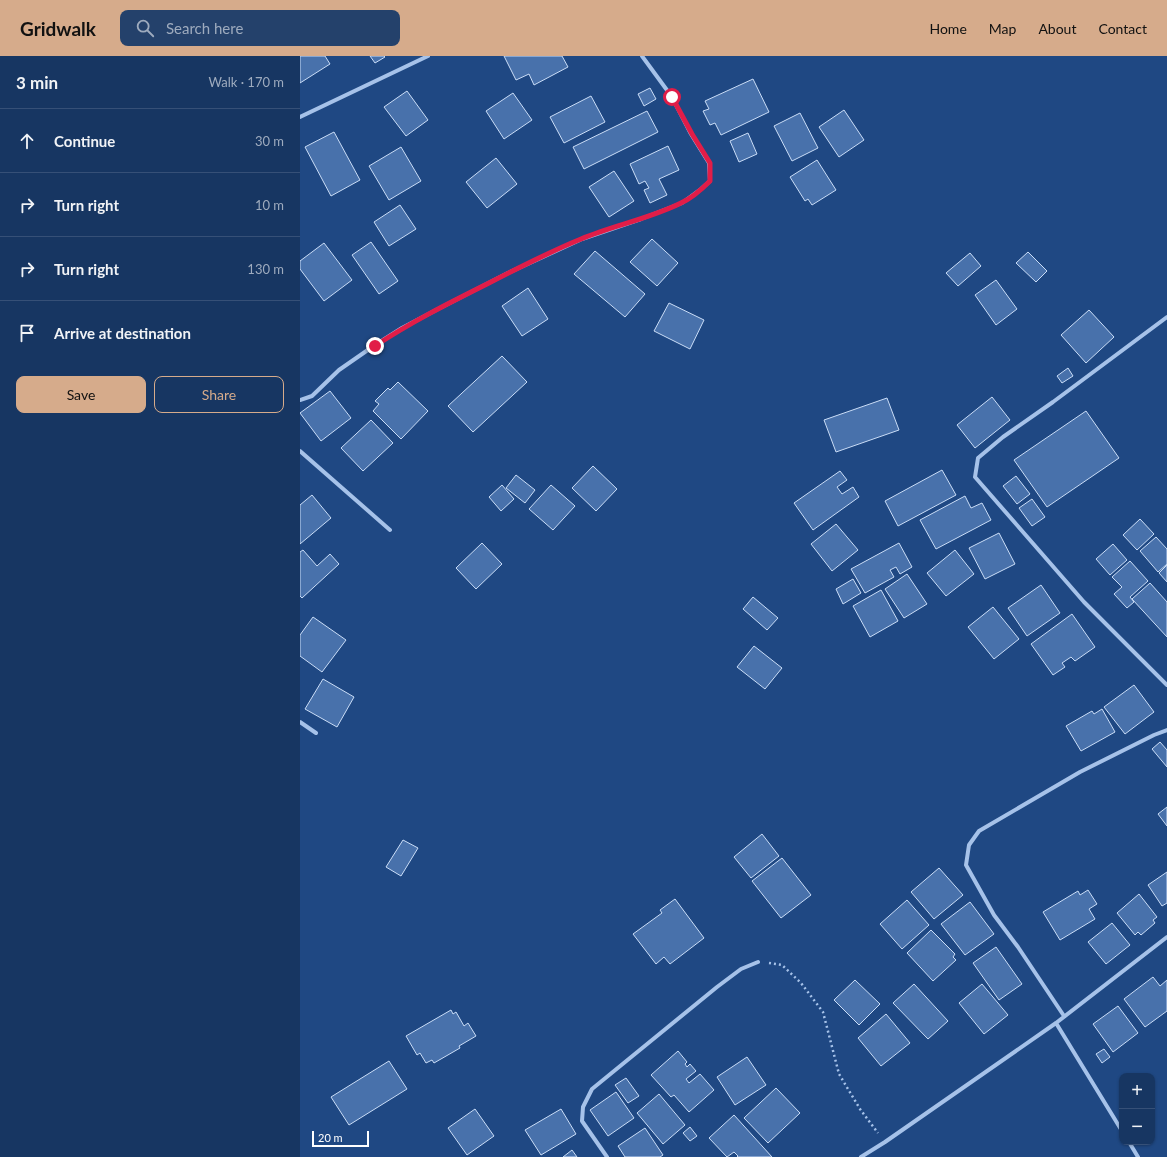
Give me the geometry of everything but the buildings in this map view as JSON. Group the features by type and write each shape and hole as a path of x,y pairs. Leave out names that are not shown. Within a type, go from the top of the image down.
{"street":[{"path":"300,117 428,56"},
{"path":"300,400 312,396 339,370 402,328 508,273 582,239 641,219 682,202 710,181 710,163 672,97 642,56"},
{"path":"1167,316 1053,402 1003,437 978,458 975,477 1084,602 1167,685"},
{"path":"300,451 390,530"},
{"path":"300,722 316,733"},
{"path":"1064,1016 1018,947 994,916 966,865 969,845 979,831 1074,776 1154,735 1167,730"},
{"path":"861,1157 885,1142 1056,1023 1167,937"},
{"path":"606,1157 582,1121 583,1107 592,1089 717,987 741,969 758,962"},
{"path":"1056,1023 1119,1126"},
{"path":"1131,1145 1138,1157"}],"path":[{"path":"758,962 782,965 800,983 823,1012 839,1074 860,1109 885,1142"}],"route":[{"path":"375,346 402,328 508,273 582,239 641,219 682,202 701,189 710,181 710,163 672,97"}]}
